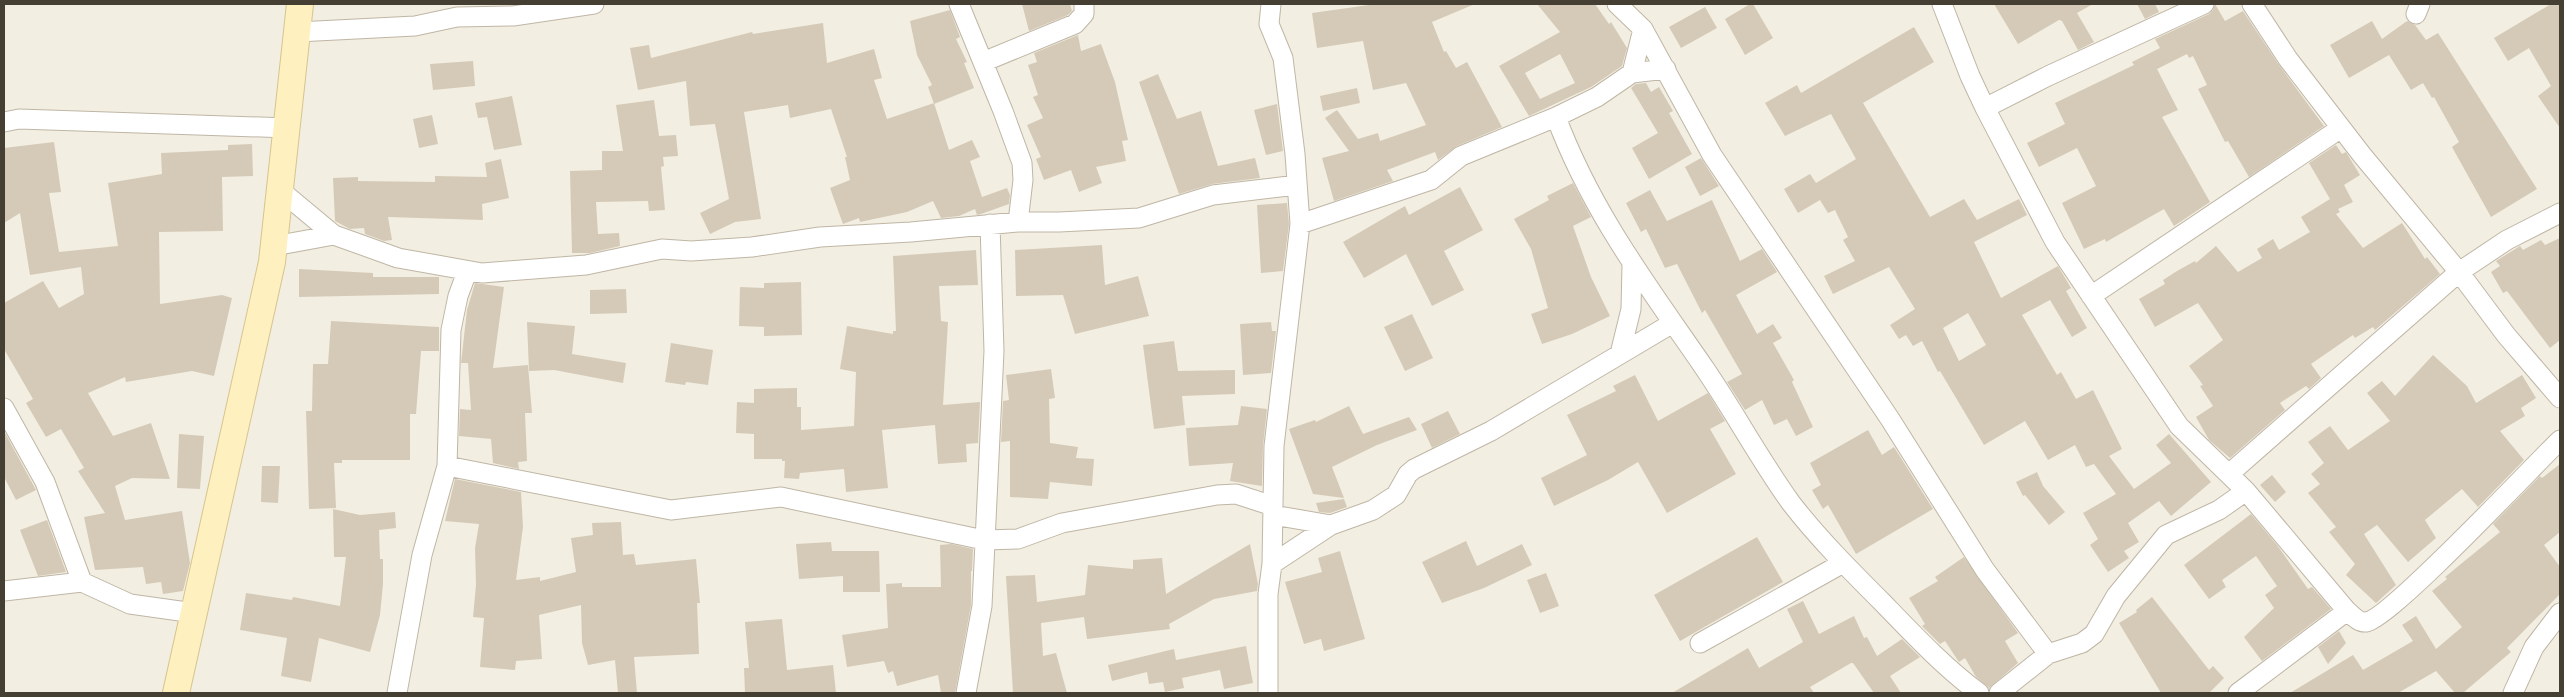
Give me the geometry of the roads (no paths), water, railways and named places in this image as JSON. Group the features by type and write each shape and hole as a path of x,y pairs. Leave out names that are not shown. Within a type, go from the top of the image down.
{"main road":[{"path":"176,693 274,246 300,4"}],"street":[{"path":"297,32 415,26 458,17 513,16 594,4"},
{"path":"959,4 1022,163 1023,180 1018,222"},
{"path":"983,62 1075,24 1084,14 1084,4"},
{"path":"1268,693 1268,594 1272,564 1274,446 1300,224 1283,58 1269,24 1272,4"},
{"path":"1617,4 1639,17 1712,155 1890,419 1985,570 2048,654"},
{"path":"1942,4 1970,76 1985,108 2055,242 2091,296 2179,426 2246,491 2347,611 2358,620 2365,622 2384,611 2442,557 2560,440"},
{"path":"1985,108 2048,76 2204,4"},
{"path":"2252,4 2288,59 2341,128 2460,272 2506,335 2560,398"},
{"path":"1632,72 1639,17"},
{"path":"1300,224 1431,180 1461,156 1556,117 1597,97 1632,72 1666,69"},
{"path":"1556,117 1570,156 1604,221 1671,324 1704,368 1791,503 1843,562 1943,662 1978,693"},
{"path":"4,122 19,119 288,128"},
{"path":"2091,296 2341,128"},
{"path":"280,190 334,235 398,258 442,264 467,272 586,265 662,249 691,251 752,247 820,237 911,232 990,224 1139,218 1213,195 1297,185"},
{"path":"2229,474 2460,272 2507,240 2560,213"},
{"path":"966,693 982,606 994,351 990,224"},
{"path":"274,246 334,235"},
{"path":"1620,354 1631,309 1632,265"},
{"path":"397,693 422,555 447,466 451,330 458,296 467,272"},
{"path":"1272,564 1332,525 1373,510 1396,495 1408,474 1414,469 1491,431 1671,324"},
{"path":"4,408 45,482 82,582"},
{"path":"447,466 671,510 781,496 840,511 984,540 1018,539 1062,523 1217,495 1236,494 1273,511 1332,525"},
{"path":"1999,693 2048,654 2082,643 2094,634 2116,596 2166,535 2219,510 2246,491"},
{"path":"1700,643 1843,562"},
{"path":"4,591 82,582 130,604 194,612"},
{"path":"2238,693 2347,611"},
{"path":"2513,693 2534,647 2560,613"}]}
